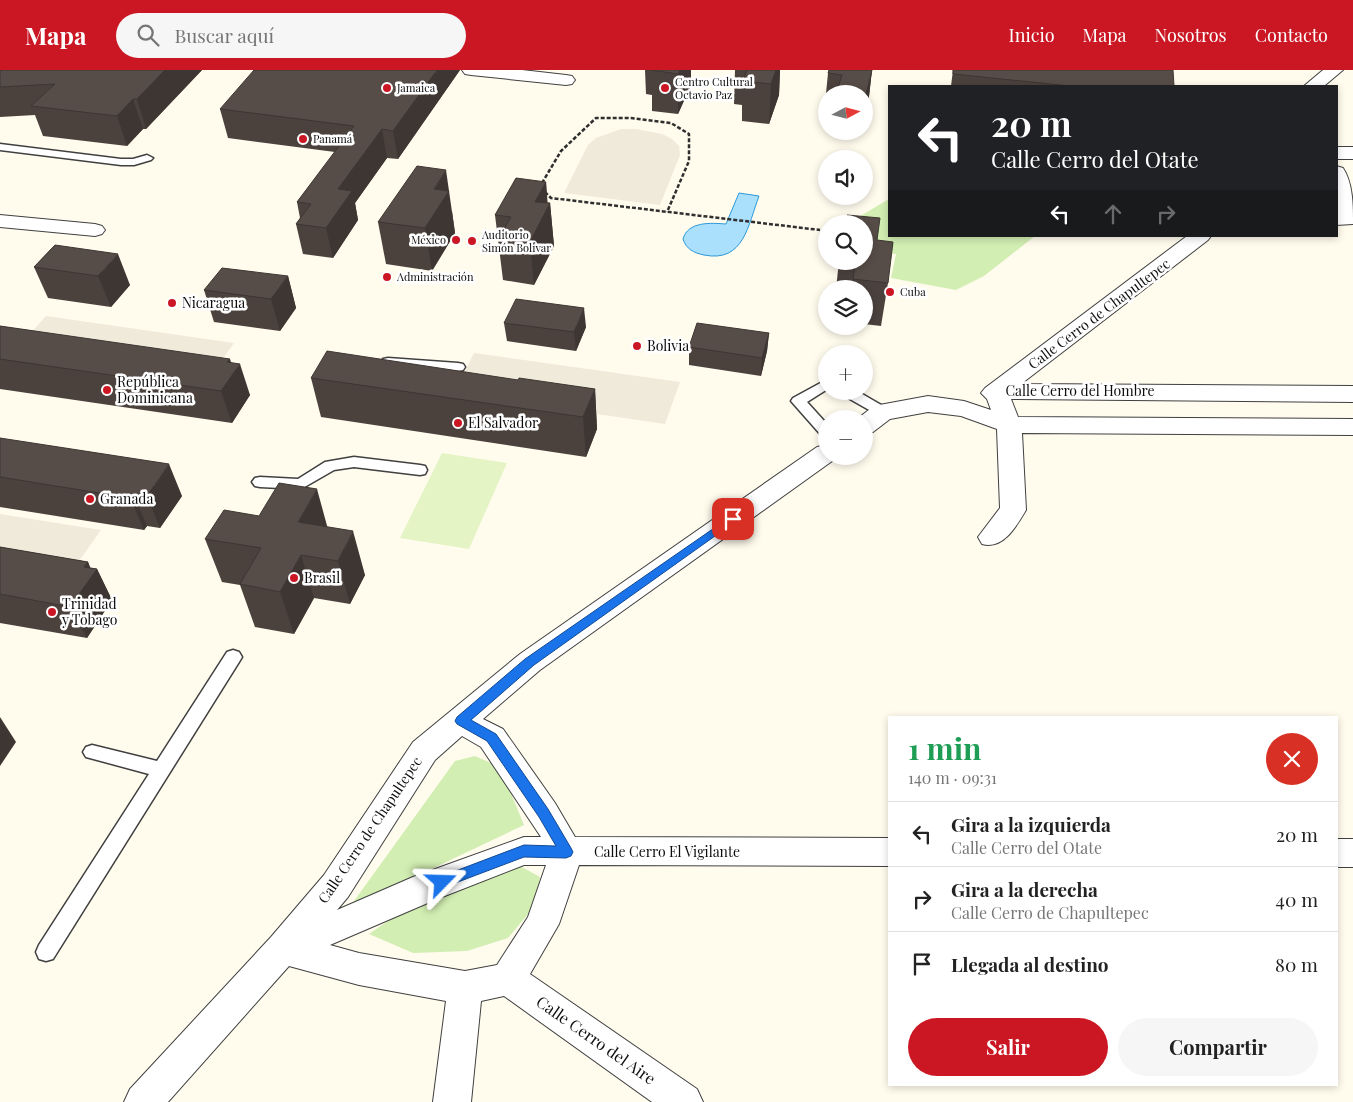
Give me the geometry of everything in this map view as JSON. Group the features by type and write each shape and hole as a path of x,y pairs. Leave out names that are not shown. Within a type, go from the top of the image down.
{"street":[{"path":"471,70 566,80"},
{"path":"1314,85 1334,70"},
{"path":"1338,153 1353,153"},
{"path":"1338,180 1348,219 1338,219"},
{"path":"2,224 95,230"},
{"name":"Calle Cerro de Chapultepec","path":"996,391 1200,237"},
{"path":"990,537 1013,510 1009,425 996,391"},
{"name":"Calle Cerro del Hombre","path":"964,409 996,391 1353,394"},
{"path":"873,419 883,412 928,404 964,409 1009,425 1353,427"},
{"name":"Calle Cerro de Chapultepec","path":"143,1102 283,948 336,886 424,751 530,662 818,459"},
{"path":"283,948 358,969 465,988 508,979 542,924 566,852 544,813 492,738 461,721"},
{"name":"Calle Cerro El Vigilante","path":"283,948 425,888 524,851 888,852"},
{"path":"1338,853 1353,853"},
{"name":"Calle Cerro del Aire","path":"508,979 684,1102"},
{"path":"452,1102 465,988"}],"lane":[{"path":"0,146 121,162 134,162 147,158"},
{"path":"373,362 458,367"},
{"path":"818,389 798,401 818,423"},
{"path":"862,400 883,412"},
{"path":"260,482 301,484 330,466 354,462 420,470"},
{"path":"46,952 233,657"},
{"path":"92,752 161,770"}],"path":[{"path":"667,212 689,161 689,134 670,123 631,118 596,118 561,151 540,186 551,198 667,212 818,230"}],"green space":[{"path":"888,200 888,237 1034,237 984,276 956,290 891,278 896,254 873,253 873,215 862,215"},
{"path":"442,453 507,463 469,549 400,538"},
{"path":"475,756 500,767 524,825 349,908 455,761"},
{"path":"520,866 540,877 534,907 508,938 467,951 413,953 369,934 423,897"}],"shaded area":[{"path":"621,129 636,129 662,134 672,139 679,146 680,155 660,205 564,193 588,145 596,138"},
{"path":"46,316 234,343 206,382 13,353"},
{"path":"474,353 680,382 665,424 454,393"},
{"path":"0,514 101,530 64,582 0,571"}],"water":[{"path":"739,193 759,196 747,230 736,247 728,253 717,256 700,254 688,248 683,239 686,233 701,224 726,224"}],"building":[{"path":"0,70 165,70 137,99 133,99 117,116 31,106 55,84 0,87"},
{"path":"254,70 437,70 393,131 382,129 338,189 352,191 326,228 296,224 311,204 297,202 354,126 220,109"},
{"path":"651,70 680,70 678,74"},
{"path":"747,70 776,70 771,84 743,81"},
{"path":"829,70 872,70 868,85 839,85 842,75 828,73"},
{"path":"953,70 1173,70 1174,85 1060,85 953,74"},
{"path":"417,166 446,170 434,189 449,191 425,228 378,222"},
{"path":"516,178 546,182 535,202 550,203 530,242 499,238 511,217 495,215"},
{"path":"873,217 880,218 877,240 893,242 888,283 853,279 854,270 873,270"},
{"path":"55,245 118,254 98,276 34,267"},
{"path":"222,268 288,276 271,299 204,290"},
{"path":"516,299 584,308 574,332 504,323"},
{"path":"697,323 769,333 762,358 689,347"},
{"path":"0,326 230,359 227,362 240,364 221,391 0,359"},
{"path":"327,351 518,380 519,378 595,389 583,417 311,378"},
{"path":"0,438 169,464 147,496 133,494 130,498 0,477"},
{"path":"279,483 317,489 298,522 353,531 338,561 301,555 280,592 240,584 261,548 205,539 224,510 259,516"},
{"path":"0,547 88,562 84,567 97,569 70,607 0,594"}],"place":[{"name":"Jamaica","path":"387,88"},
{"name":"Centro Cultural Octavio Paz","path":"665,88"},
{"name":"Panamá","path":"303,139"},
{"name":"México","path":"456,240"},
{"name":"Auditorio Simón Bolivar","path":"472,241"},
{"name":"Administración","path":"387,277"},
{"name":"Cuba","path":"890,292"},
{"name":"Nicaragua","path":"172,303"},
{"name":"Bolivia","path":"637,346"},
{"name":"República Dominicana","path":"107,390"},
{"name":"El Salvador","path":"458,423"},
{"name":"Granada","path":"90,499"},
{"name":"Brasil","path":"294,578"},
{"name":"Trinidad y Tobago","path":"52,612"}],"route":[{"path":"442,882 524,851 566,852 544,813 492,738 461,721 530,662 733,519"}]}
